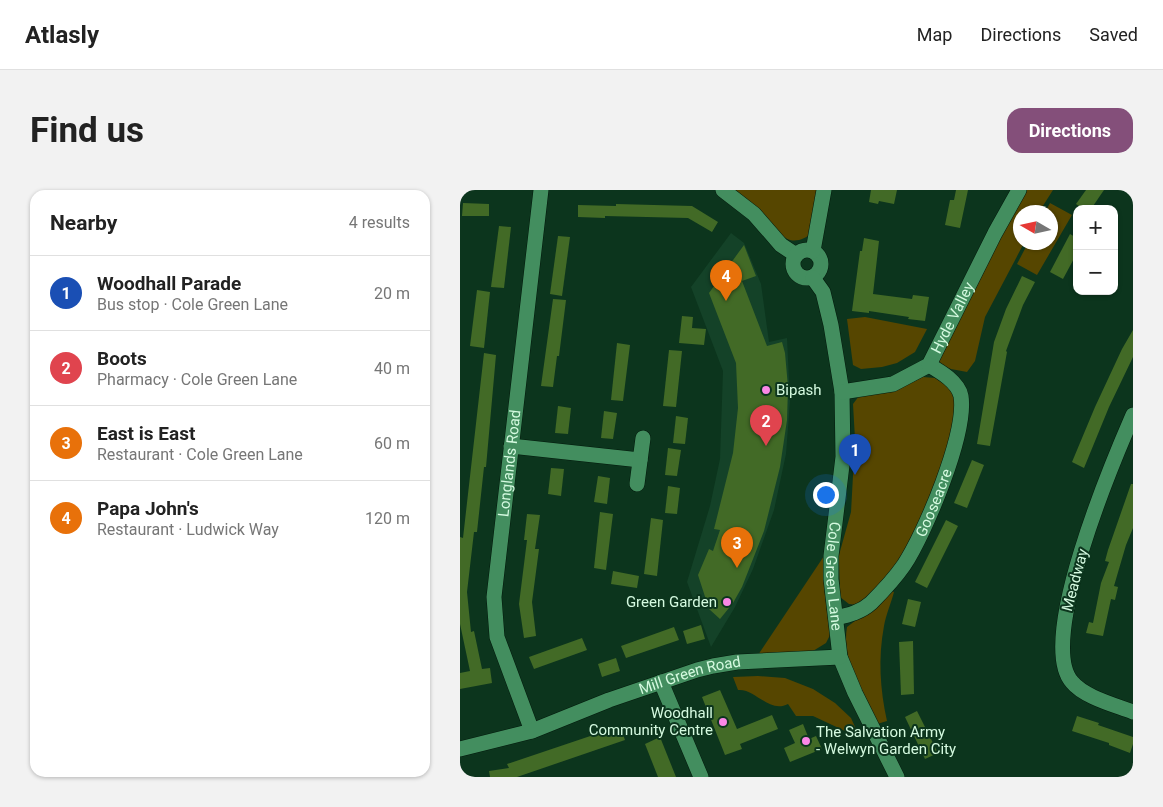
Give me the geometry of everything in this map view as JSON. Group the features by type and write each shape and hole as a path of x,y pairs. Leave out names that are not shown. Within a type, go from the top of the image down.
{"street":[{"name":"Longlands Road","path":"532,731 497,637 494,597 541,190"},
{"path":"723,190 754,214 781,245 796,255"},
{"path":"813,251 824,190"},
{"name":"Hyde Valley","path":"842,392 893,384 929,365 995,232 1019,190"},
{"path":"804,250 813,251 818,254 822,264 821,270 813,278 805,279 797,275 793,267 796,255 804,250"},
{"name":"Cole Green Lane","path":"813,278 823,292 831,325 842,392 843,458 831,556 831,579 840,656 854,693 897,777"},
{"name":"Gooseacre","path":"836,618 855,613 871,603 903,566 929,518 951,459 961,422 961,395 950,378 929,365"},
{"name":"Meadway","path":"1133,415 1104,485 1077,567 1066,612 1062,653 1063,664 1071,682 1079,688 1133,712"},
{"path":"637,484 643,438"},
{"path":"511,446 640,460"},
{"name":"Mill Green Road","path":"460,749 532,731 609,700 697,670 729,663 840,656"},
{"path":"661,682 701,777"}],"shaded area":[{"path":"733,190 819,190 812,233 805,238 796,240 784,237"},
{"path":"1024,190 1053,190 1043,205 1016,205"},
{"path":"1058,207 1072,215 1058,239"},
{"path":"1013,211 1013,250 1020,250 985,317 975,361 967,372 951,369 935,362"},
{"path":"731,233 744,243 761,284 769,342 787,338 790,401 786,454 774,510 753,569 735,607 711,647 687,582 710,506 720,459 723,371 691,287"},
{"path":"1024,250 1052,250 1037,275 1017,264"},
{"path":"865,317 927,329 915,352 897,363 861,369 853,365 847,319"},
{"path":"923,377 935,378 951,389 957,401 957,420 921,523 895,570 866,601 857,605 849,604 840,597 839,555 851,512 855,439 853,404 859,396 901,388"},
{"path":"824,556 824,587 830,635 826,643 813,651 758,655"},
{"path":"889,590 894,592 884,626 880,662 881,685 887,721 877,724 850,665 847,652 847,627 872,608"},
{"path":"733,677 785,678 813,689 835,703 851,718 860,738 813,716 796,716 788,704 775,706 744,690 738,690"}],"building":[{"path":"871,190 897,190 894,204 879,201 878,204 869,202"},
{"path":"956,190 968,190 960,228 945,225 950,200 954,200"},
{"path":"1086,190 1104,190 1094,205 1076,204"},
{"path":"463,203 489,204 489,216 462,216"},
{"path":"616,204 692,206 718,222 712,232 688,218 578,217 578,205 616,206"},
{"path":"499,226 511,227 504,288 491,287"},
{"path":"1070,234 1073,236 1073,260 1063,279 1050,272"},
{"path":"558,236 570,237 562,296 550,294"},
{"path":"864,238 879,241 873,294 912,299 913,295 929,297 925,321 869,311 869,313 852,311 860,251 862,251"},
{"path":"744,245 756,276 742,281 767,346 782,342 785,353 788,387 787,420 780,467 764,531 742,587 733,603 720,619 709,609 698,575 709,549 713,551 720,530 714,529 733,453 738,408 736,363 709,293"},
{"path":"1022,276 1035,282 1023,305 1006,351 990,446 977,444 994,342 1006,309"},
{"path":"477,290 490,292 484,348 470,346"},
{"path":"553,299 566,300 553,387 541,386"},
{"path":"682,316 693,317 692,328 706,329 704,345 679,343"},
{"path":"1133,330 1133,357 1109,407 1084,468 1072,462 1095,407"},
{"path":"617,343 630,345 623,401 611,400"},
{"path":"669,350 682,351 676,407 663,406"},
{"path":"484,353 496,355 486,467 484,467 477,532 474,532 467,592 471,632 474,631 482,669 490,668 492,683 460,689 460,673 470,671 460,624 460,537 463,538"},
{"path":"558,406 571,408 568,434 555,433"},
{"path":"604,411 617,413 613,439 601,438"},
{"path":"676,416 688,418 685,444 673,443"},
{"path":"668,448 681,450 677,476 665,475"},
{"path":"972,460 984,465 967,508 954,503"},
{"path":"551,468 564,469 561,496 548,494"},
{"path":"598,476 610,478 607,504 594,502"},
{"path":"1131,484 1133,484 1133,528 1114,586 1118,587 1115,600 1111,599 1103,636 1086,633 1089,622 1093,623 1101,583 1109,562 1105,561 1108,550"},
{"path":"668,486 680,488 677,514 665,513"},
{"path":"600,512 613,514 606,570 594,568"},
{"path":"527,514 540,515 535,549 539,549 532,602 536,636 524,638 519,604 527,540 524,540"},
{"path":"651,518 663,520 657,576 644,574"},
{"path":"946,520 958,526 927,588 915,582"},
{"path":"613,571 639,576 637,588 611,584"},
{"path":"908,599 921,602 915,627 902,624"},
{"path":"701,625 705,639 687,644 683,631"},
{"path":"674,627 679,640 626,658 621,646"},
{"path":"582,638 587,650 534,669 529,657"},
{"path":"913,641 914,694 901,695 899,642"},
{"path":"616,658 620,671 602,677 598,664"},
{"name":"Woodhall Community Centre","path":"720,690 737,729 772,715 778,729 740,744 742,749 725,755 702,697"},
{"path":"917,711 938,753 925,759 905,717"},
{"path":"1077,716 1133,737 1130,753 1109,745 1109,743 1072,731"},
{"name":"The Salvation Army - Welwyn Garden City","path":"803,724 809,739 816,736 822,749 790,762 784,748 795,743 789,730"},
{"path":"620,726 625,740 517,777 490,777 489,771 509,768 507,764"},
{"path":"660,737 676,777 658,777 645,744"}],"place":[{"name":"Papa John's","path":"726,301"},
{"name":"Bipash","path":"766,390"},
{"name":"Boots","path":"766,446"},
{"name":"Woodhall Parade","path":"855,475"},
{"name":"East is East","path":"737,568"},
{"name":"Green Garden","path":"727,602"},
{"name":"Woodhall Community Centre","path":"723,722"},
{"name":"The Salvation Army - Welwyn Garden City","path":"806,741"}]}
